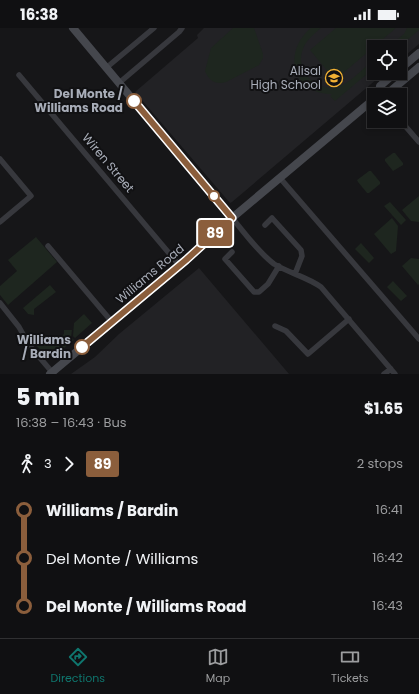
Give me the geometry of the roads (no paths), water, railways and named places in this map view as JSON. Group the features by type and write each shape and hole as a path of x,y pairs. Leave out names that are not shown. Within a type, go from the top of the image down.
{"main road":[{"path":"72,28 232,218"},
{"path":"407,63 419,53"},
{"path":"394,88 419,67"},
{"path":"380,88 387,80"},
{"name":"Williams Road","path":"52,373 232,218 367,105"}],"street":[{"path":"106,68 154,28"},
{"path":"119,83 182,28"},
{"name":"Wiren Street","path":"19,75 179,265"},
{"path":"407,128 419,142"},
{"path":"0,160 31,196 0,222"},
{"path":"280,178 419,339"},
{"path":"232,218 264,255 279,266 321,287 395,374"},
{"path":"265,225 272,218 301,250 302,256 295,274"},
{"path":"48,246 112,322"},
{"path":"232,252 225,259 254,292 259,292 268,284 279,266"},
{"path":"0,304 19,327 29,345 52,373"},
{"path":"275,326 286,331 308,354 349,319"},
{"path":"384,374 391,369"}],"place":[{"name":"Alisal High School","path":"334,78"},
{"name":"Del Monte / Williams Road","path":"134,101"},
{"name":"Williams / Bardin","path":"82,347"}]}
